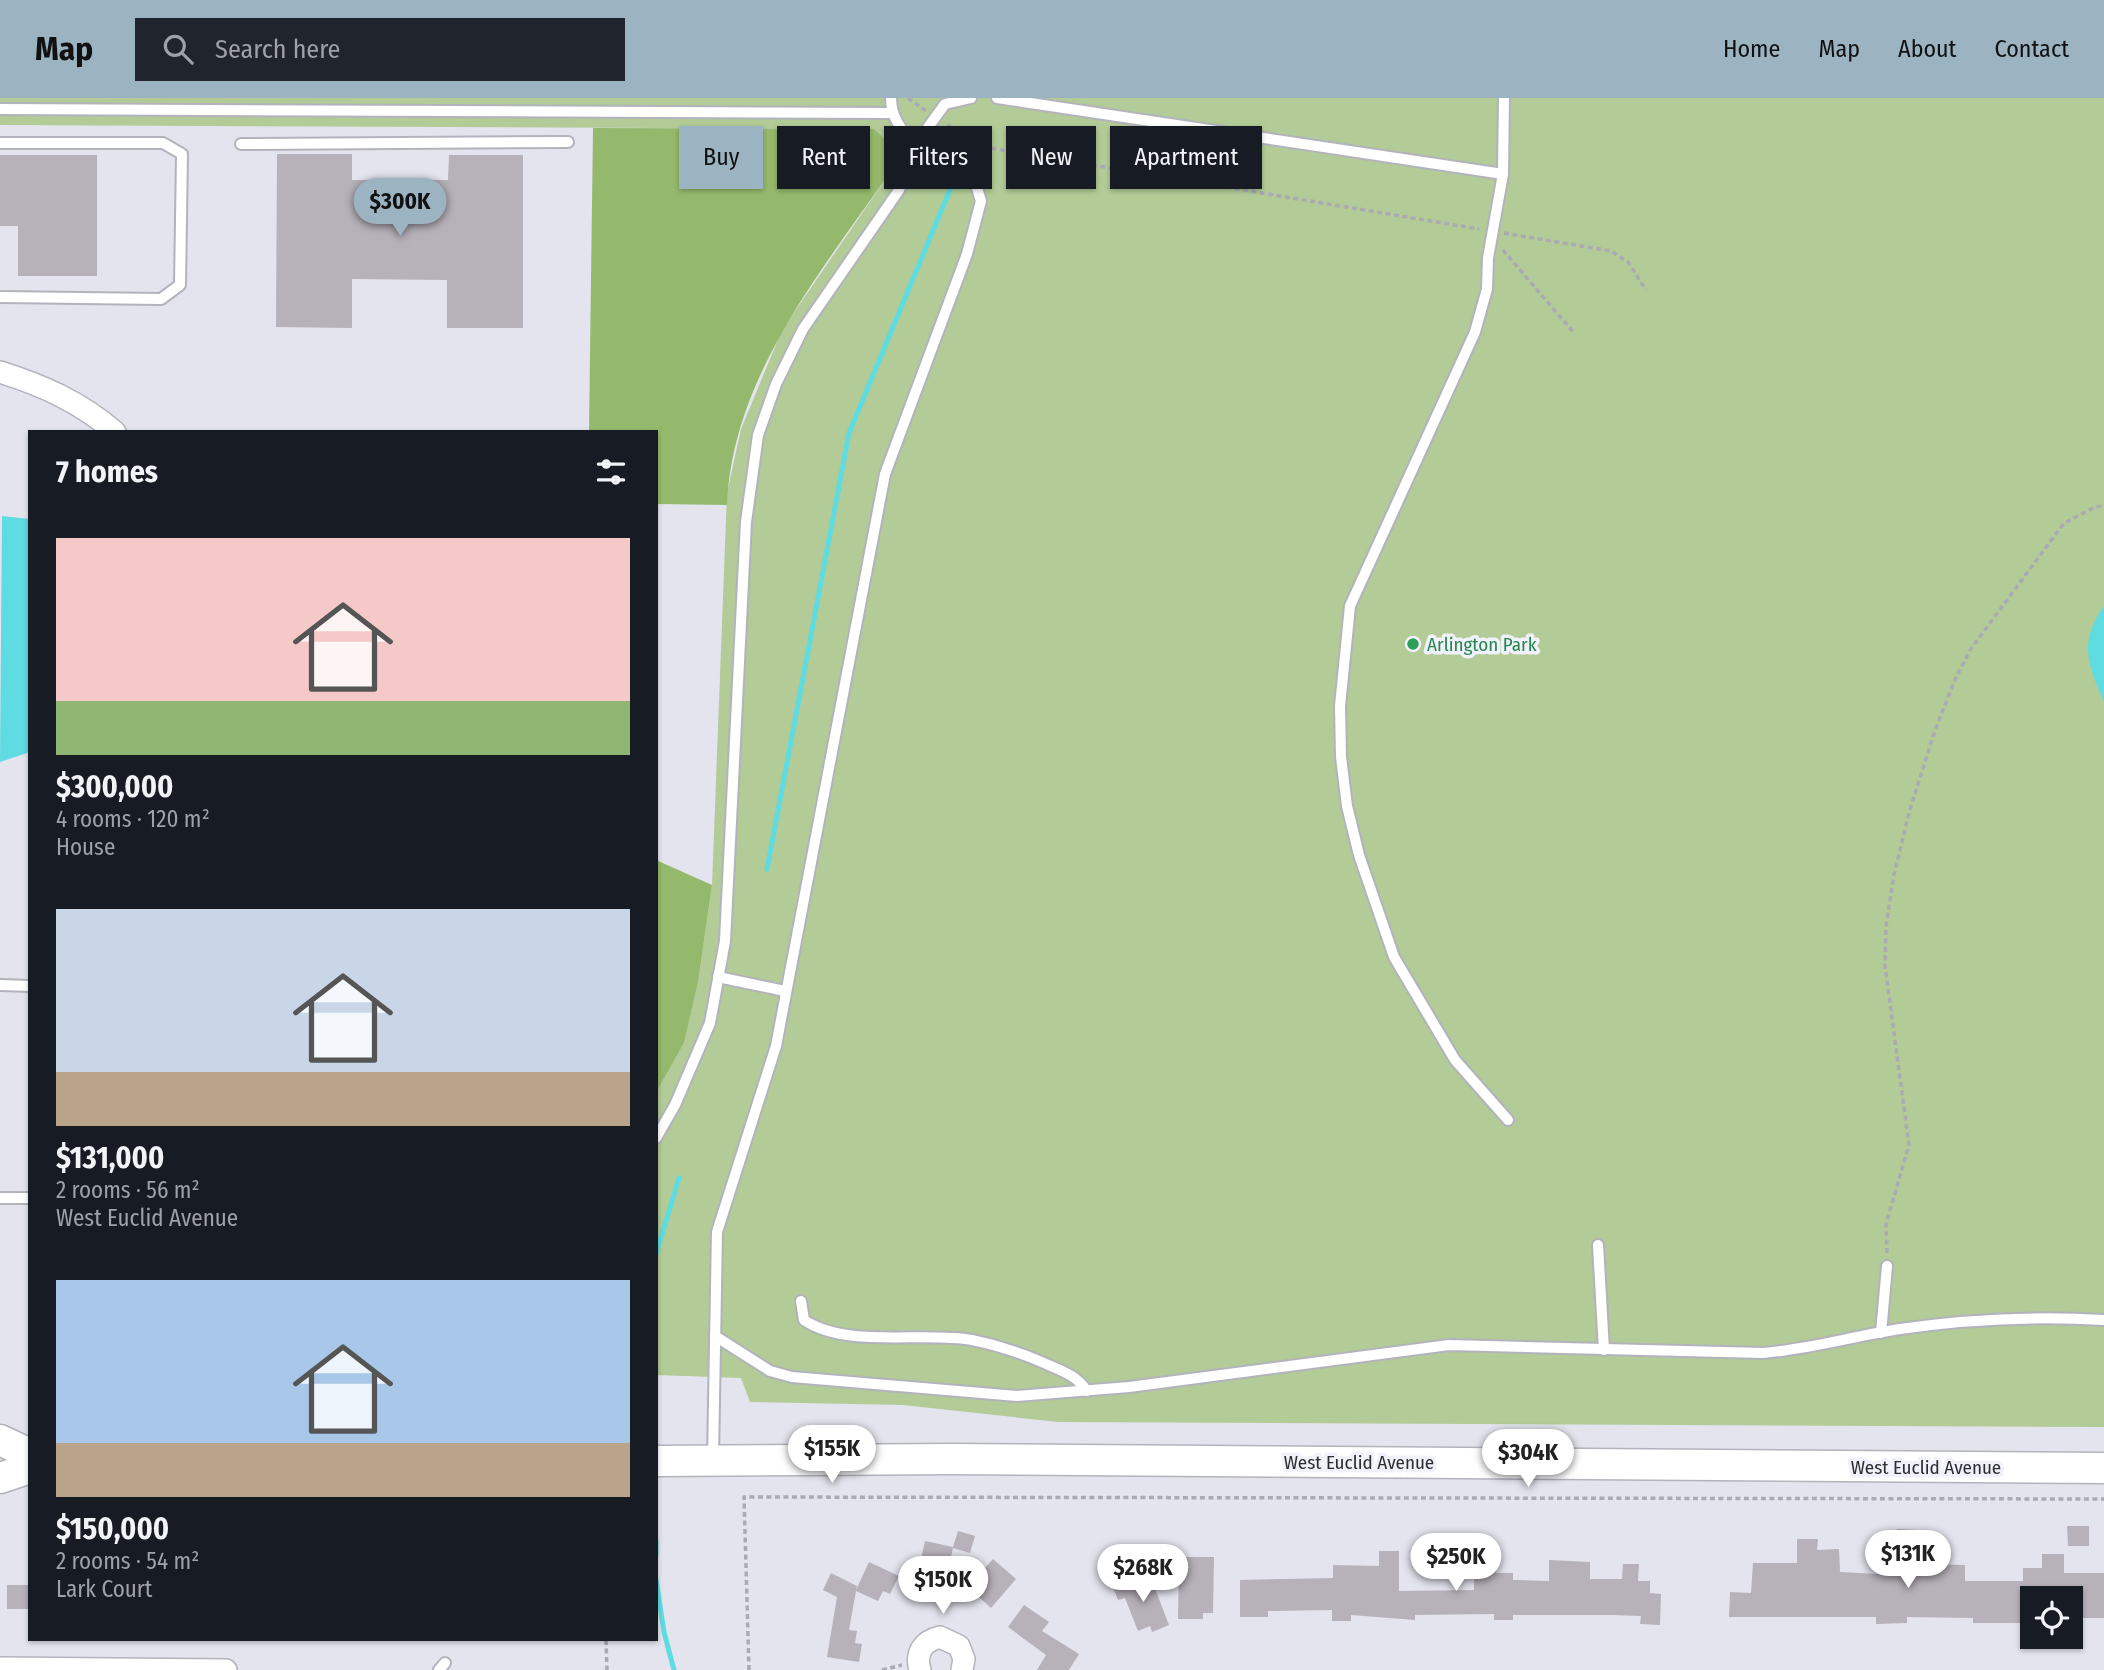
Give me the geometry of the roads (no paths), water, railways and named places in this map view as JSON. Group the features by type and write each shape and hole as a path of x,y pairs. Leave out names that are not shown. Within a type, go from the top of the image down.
{"main road":[{"path":"0,1440 28,1453"},
{"name":"West Euclid Avenue","path":"658,1461 952,1459 2104,1468"},
{"path":"0,1478 28,1469"}],"street":[{"path":"0,372 38,384 75,401 113,430"},
{"path":"920,1670 918,1656 921,1648 940,1637 959,1646 964,1660 962,1670"},
{"path":"0,1668 226,1670"}],"lane":[{"path":"891,98 891,113 901,126"},
{"path":"929,126 945,104 971,98"},
{"path":"997,98 1503,174"},
{"path":"1504,98 1503,174 1487,289 1475,331 1350,606 1340,706 1341,757 1347,806 1359,855 1394,957 1455,1060 1508,1120"},
{"path":"0,109 891,113"},
{"path":"241,144 568,142"},
{"path":"0,143 163,143 182,153 180,285 161,299 0,297"},
{"path":"658,1135 675,1105 710,1023 718,977 730,882 746,522 758,435 776,384 803,328 899,189"},
{"path":"713,1461 718,1232 776,1046 785,991 815,855 885,474 967,254 982,201 978,189"},
{"path":"718,977 785,991"},
{"path":"0,985 28,986"},
{"path":"0,1198 28,1198"},
{"path":"1598,1245 1604,1350"},
{"path":"1881,1333 1887,1266"},
{"path":"801,1301 804,1320 818,1329 856,1335 971,1340 1038,1360 1078,1378 1087,1391"},
{"path":"715,1336 769,1371 792,1377 1017,1396 1087,1391 1449,1345 1763,1353 1806,1349 1881,1333 1996,1317 2104,1320"}],"water":[{"path":"2,516 28,519 28,753 0,762"},
{"path":"2104,606 2104,702 2090,665 2088,643 2096,619"}],"waterway":[{"path":"767,869 849,433 950,189"},
{"path":"658,1247 679,1178"},
{"path":"658,1592 664,1632 674,1670"}],"place":[{"name":"Arlington Park","path":"1413,644"}]}
